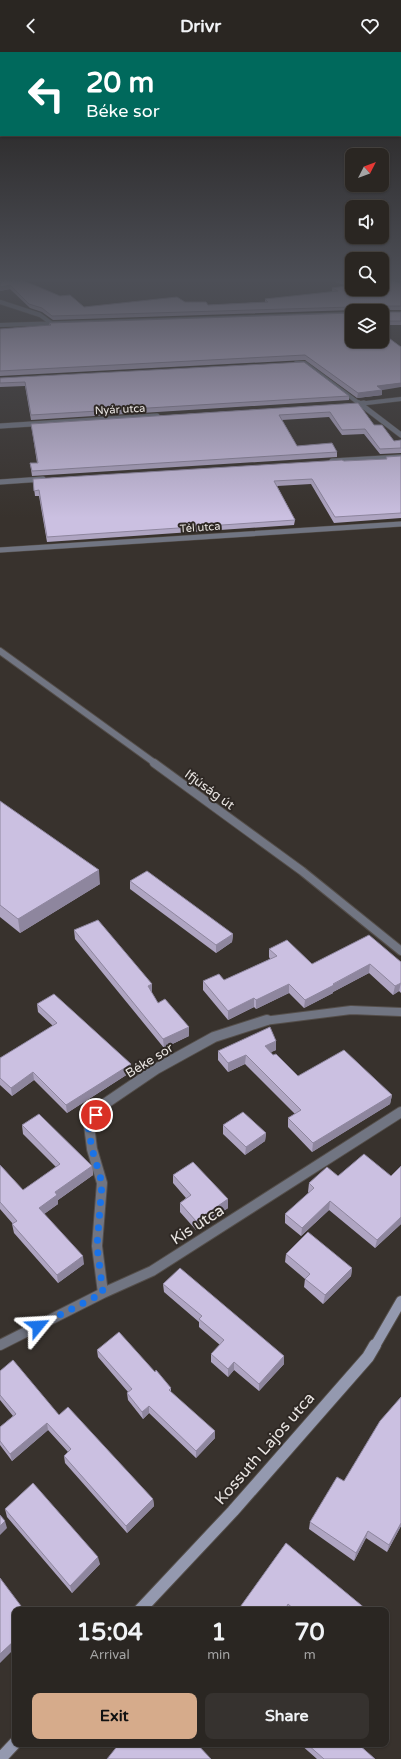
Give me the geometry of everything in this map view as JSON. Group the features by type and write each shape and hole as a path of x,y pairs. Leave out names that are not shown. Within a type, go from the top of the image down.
{"street":[{"path":"289,364 305,363 401,435"},
{"path":"353,404 401,399"},
{"name":"Nyár utca","path":"0,426 165,416"},
{"path":"322,462 401,457"},
{"path":"0,482 47,479"},
{"name":"Tél utca","path":"0,550 401,524"},
{"name":"Ifjúság út","path":"0,651 302,871 401,951"},
{"name":"Béke sor","path":"103,1293 97,1246 102,1183 92,1149 88,1125 103,1104 156,1069 214,1037 269,1019 351,1010 401,1012"},
{"name":"Kis utca","path":"0,1345 103,1293 152,1271 401,1112"},
{"name":"Kossuth Lajos utca","path":"143,1607 233,1511 368,1357 401,1301"},
{"path":"0,1759 12,1746"}],"building":[{"path":"0,359 235,359 0,371"},
{"path":"310,359 401,359 401,383 377,386 382,390 358,393"},
{"path":"304,362 349,396 31,415 25,382 0,383 0,378"},
{"path":"358,403 374,425 382,425 394,441 401,440 401,448 380,449 365,429 342,430 330,412 279,415 297,446 332,443 337,452 32,471 30,463 38,463 31,424"},
{"path":"401,456 401,513 335,517 312,479 274,481 295,520 47,537 39,490 34,491 33,479 342,460 387,459 386,457"},
{"path":"0,801 99,870 18,919 0,905"},
{"path":"147,871 233,934 216,945 130,881"},
{"path":"98,920 152,984 148,986 158,1003 165,999 189,1027 163,1039 74,930"},
{"path":"369,935 401,962 401,983 395,986 370,964 305,1000 289,984 256,1000 254,998 228,1011 203,981 219,974 224,980 277,956 269,949 287,940 312,964"},
{"path":"54,994 131,1064 66,1105 33,1072 11,1088 0,1078 0,1058 57,1023 37,1004"},
{"path":"270,1027 276,1041 265,1046 273,1055 276,1054 298,1076 344,1050 392,1095 313,1143 288,1118 301,1110 246,1055 228,1063 218,1051"},
{"path":"243,1112 266,1133 246,1147 223,1125"},
{"path":"39,1114 92,1166 55,1192 57,1195 39,1208 83,1256 57,1275 12,1224 17,1221 0,1202 0,1165 23,1190 60,1164 22,1125"},
{"path":"364,1154 391,1176 401,1166 401,1217 377,1240 330,1201 302,1228 285,1214 314,1188 309,1183 327,1167 338,1176"},
{"path":"193,1162 228,1199 196,1221 180,1203 191,1195 173,1175"},
{"path":"308,1232 352,1268 325,1295 305,1279 310,1274 286,1254"},
{"path":"180,1268 284,1356 259,1384 234,1362 228,1369 211,1354 224,1340 199,1319 202,1316 163,1284"},
{"path":"119,1332 155,1372 156,1370 171,1388 169,1390 215,1431 196,1451 149,1406 142,1412 127,1393 132,1389 97,1350"},
{"path":"13,1360 59,1415 68,1407 153,1499 126,1526 64,1456 71,1449 47,1423 10,1454 0,1441 0,1427 16,1414 0,1395 0,1371"},
{"path":"401,1397 401,1523 389,1545 368,1531 356,1553 310,1522 337,1477 344,1481 380,1421"},
{"path":"33,1483 98,1557 70,1586 5,1509"},
{"path":"0,1515 5,1521 0,1526"},
{"path":"286,1543 363,1607 292,1607 288,1604 286,1607 240,1607"},
{"path":"0,1578 22,1607 12,1607 12,1643 0,1654"},
{"path":"117,1747 200,1747 211,1759 107,1759"},
{"path":"310,1747 361,1747 375,1759 324,1759"}],"route":[{"path":"38,1326 103,1293 97,1246 102,1183 92,1149 88,1125 96,1115"}]}
